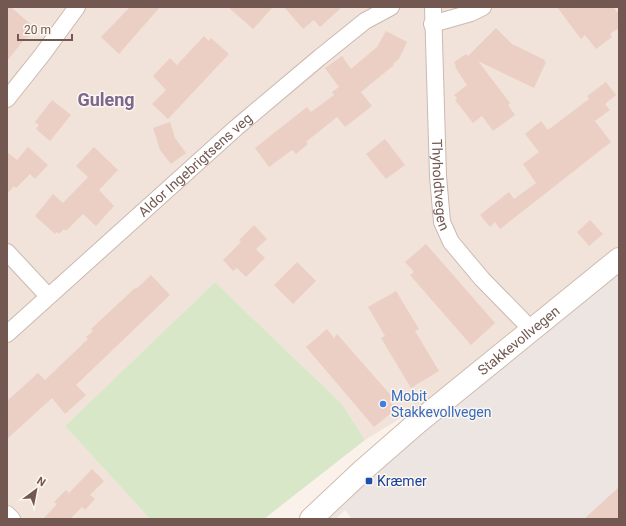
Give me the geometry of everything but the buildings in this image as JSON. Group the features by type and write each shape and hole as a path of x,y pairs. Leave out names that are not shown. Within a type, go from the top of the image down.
{"street":[{"path":"7,99 42,55 77,7"},
{"name":"Aldor Ingebrigtsens veg","path":"7,334 237,127 365,21 391,7"},
{"name":"Thyholdtvegen","path":"433,7 432,24 438,176 442,222 450,242 482,279 532,329"},
{"path":"432,24 471,13 483,7"},
{"path":"7,252 48,296"},
{"name":"Stakkevollvegen","path":"311,519 362,471 417,423 619,259"},
{"path":"7,514 12,519"}],"shaded area":[{"path":"7,7 619,7 619,271 530,339 365,440 342,404 215,282 65,426 150,519 7,519"},
{"path":"619,271 619,519 352,519 345,510 336,519 321,519 530,339"}],"green space":[{"path":"215,282 342,404 365,440 264,519 150,519 65,426"}],"place":[{"name":"Mobit Stakkevollvegen","path":"383,404"},
{"name":"Kræmer","path":"369,481"}],"district":[{"name":"Guleng","path":"106,99"}]}
